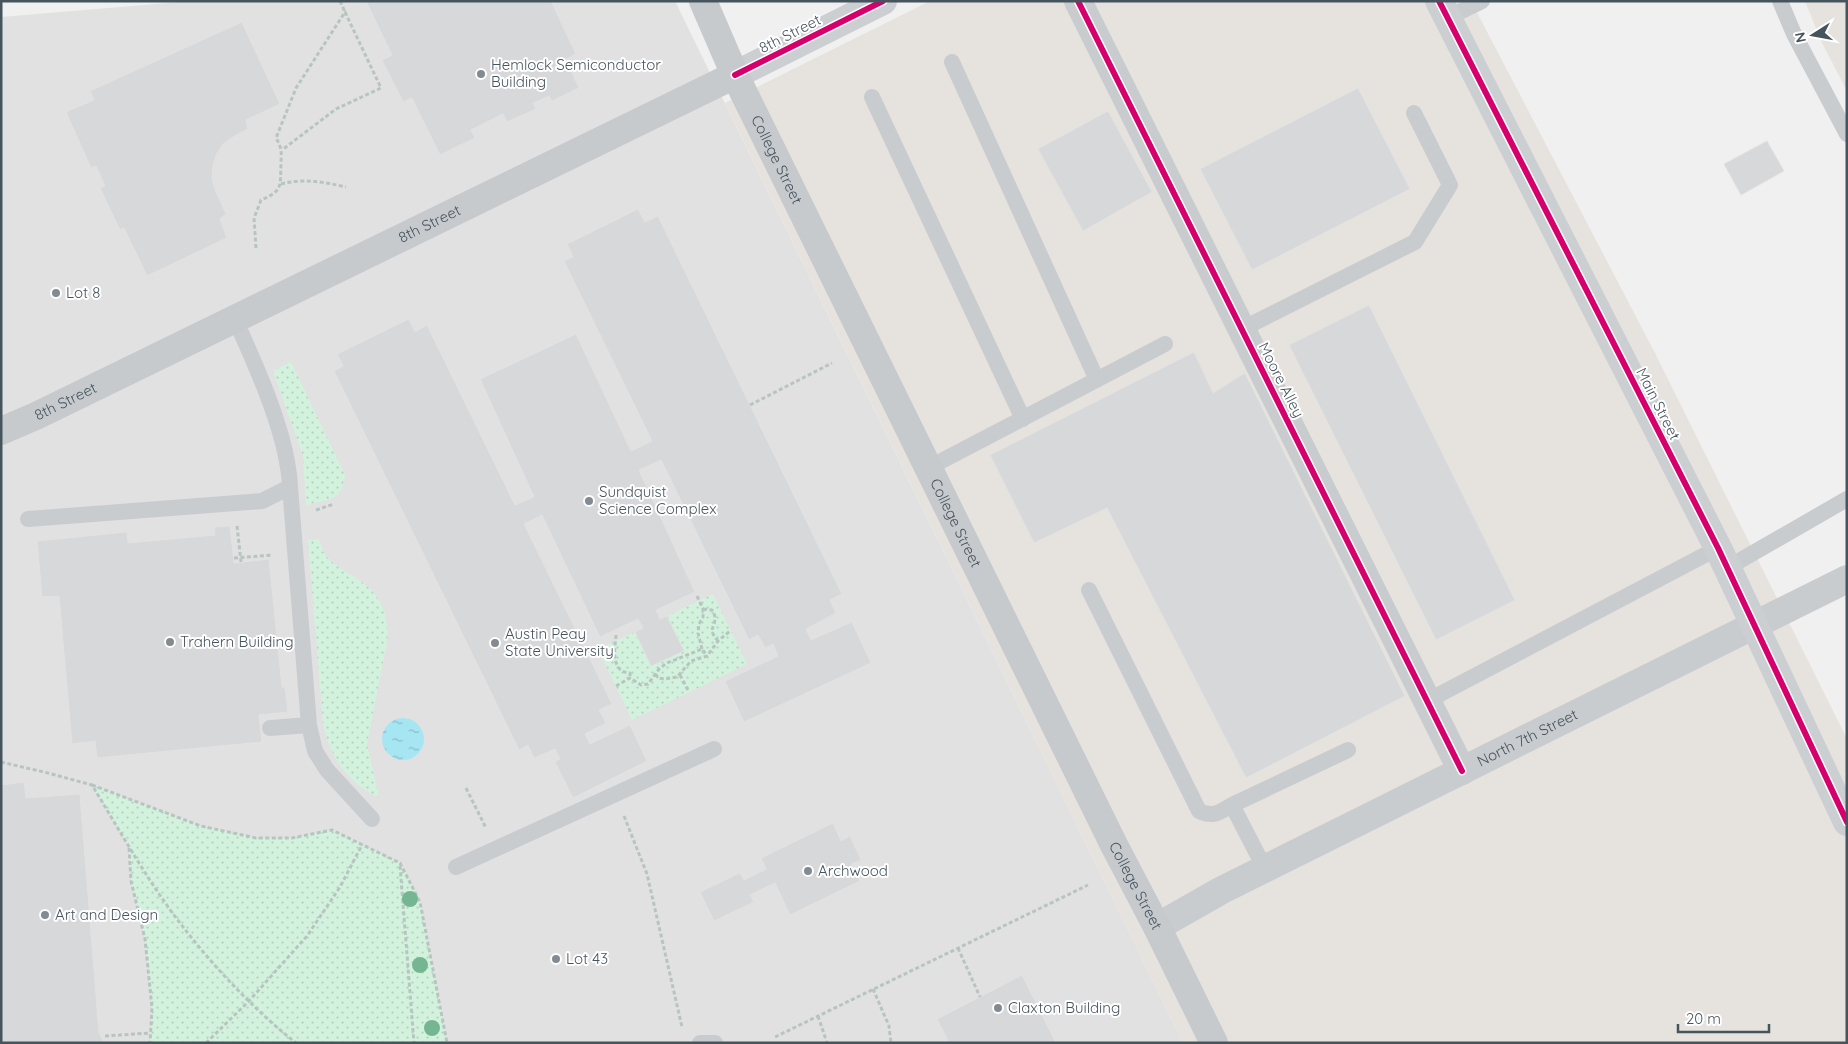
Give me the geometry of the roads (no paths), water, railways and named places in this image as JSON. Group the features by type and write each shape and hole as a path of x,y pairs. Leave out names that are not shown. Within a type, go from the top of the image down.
{"main road":[{"name":"College Street","path":"703,1 735,75 1214,1043"},
{"name":"8th Street","path":"1,431 36,416 735,75"}],"street":[{"name":"8th Street","path":"735,75 883,1"},
{"name":"Moore Alley","path":"1078,1 1462,771"},
{"name":"Main Street","path":"1443,10 1722,558 1847,822"},
{"name":"North 7th Street","path":"1157,927 1222,890 1847,579"}],"lane":[{"path":"1443,10 1482,1"},
{"path":"1780,1 1794,34 1847,134"},
{"path":"952,62 1097,380"},
{"path":"872,96 1023,419"},
{"path":"1242,329 1415,242 1450,185 1414,113"},
{"path":"235,319 273,411 290,470 309,725 315,750 327,770 372,819"},
{"path":"928,468 1165,344"},
{"path":"28,519 262,501 290,487"},
{"path":"1427,700 1847,499"},
{"path":"1089,590 1199,811 1208,815 1214,814 1348,750"},
{"path":"270,728 309,725"},
{"path":"456,867 714,748"},
{"path":"1232,805 1265,869"},
{"path":"700,1043 715,1043"}],"water":[{"path":"403,718 418,724 424,739 418,754 403,760 388,754 382,739 388,724"}],"place":[{"name":"Hemlock Semiconductor Building","path":"481,74"},
{"name":"Lot 8","path":"56,293"},
{"name":"Sundquist Science Complex","path":"589,501"},
{"name":"Trahern Building","path":"170,642"},
{"name":"Austin Peay State University","path":"495,643"},
{"name":"Archwood","path":"808,871"},
{"name":"Art and Design","path":"45,915"},
{"name":"Lot 43","path":"556,959"},
{"name":"Claxton Building","path":"998,1008"}]}
